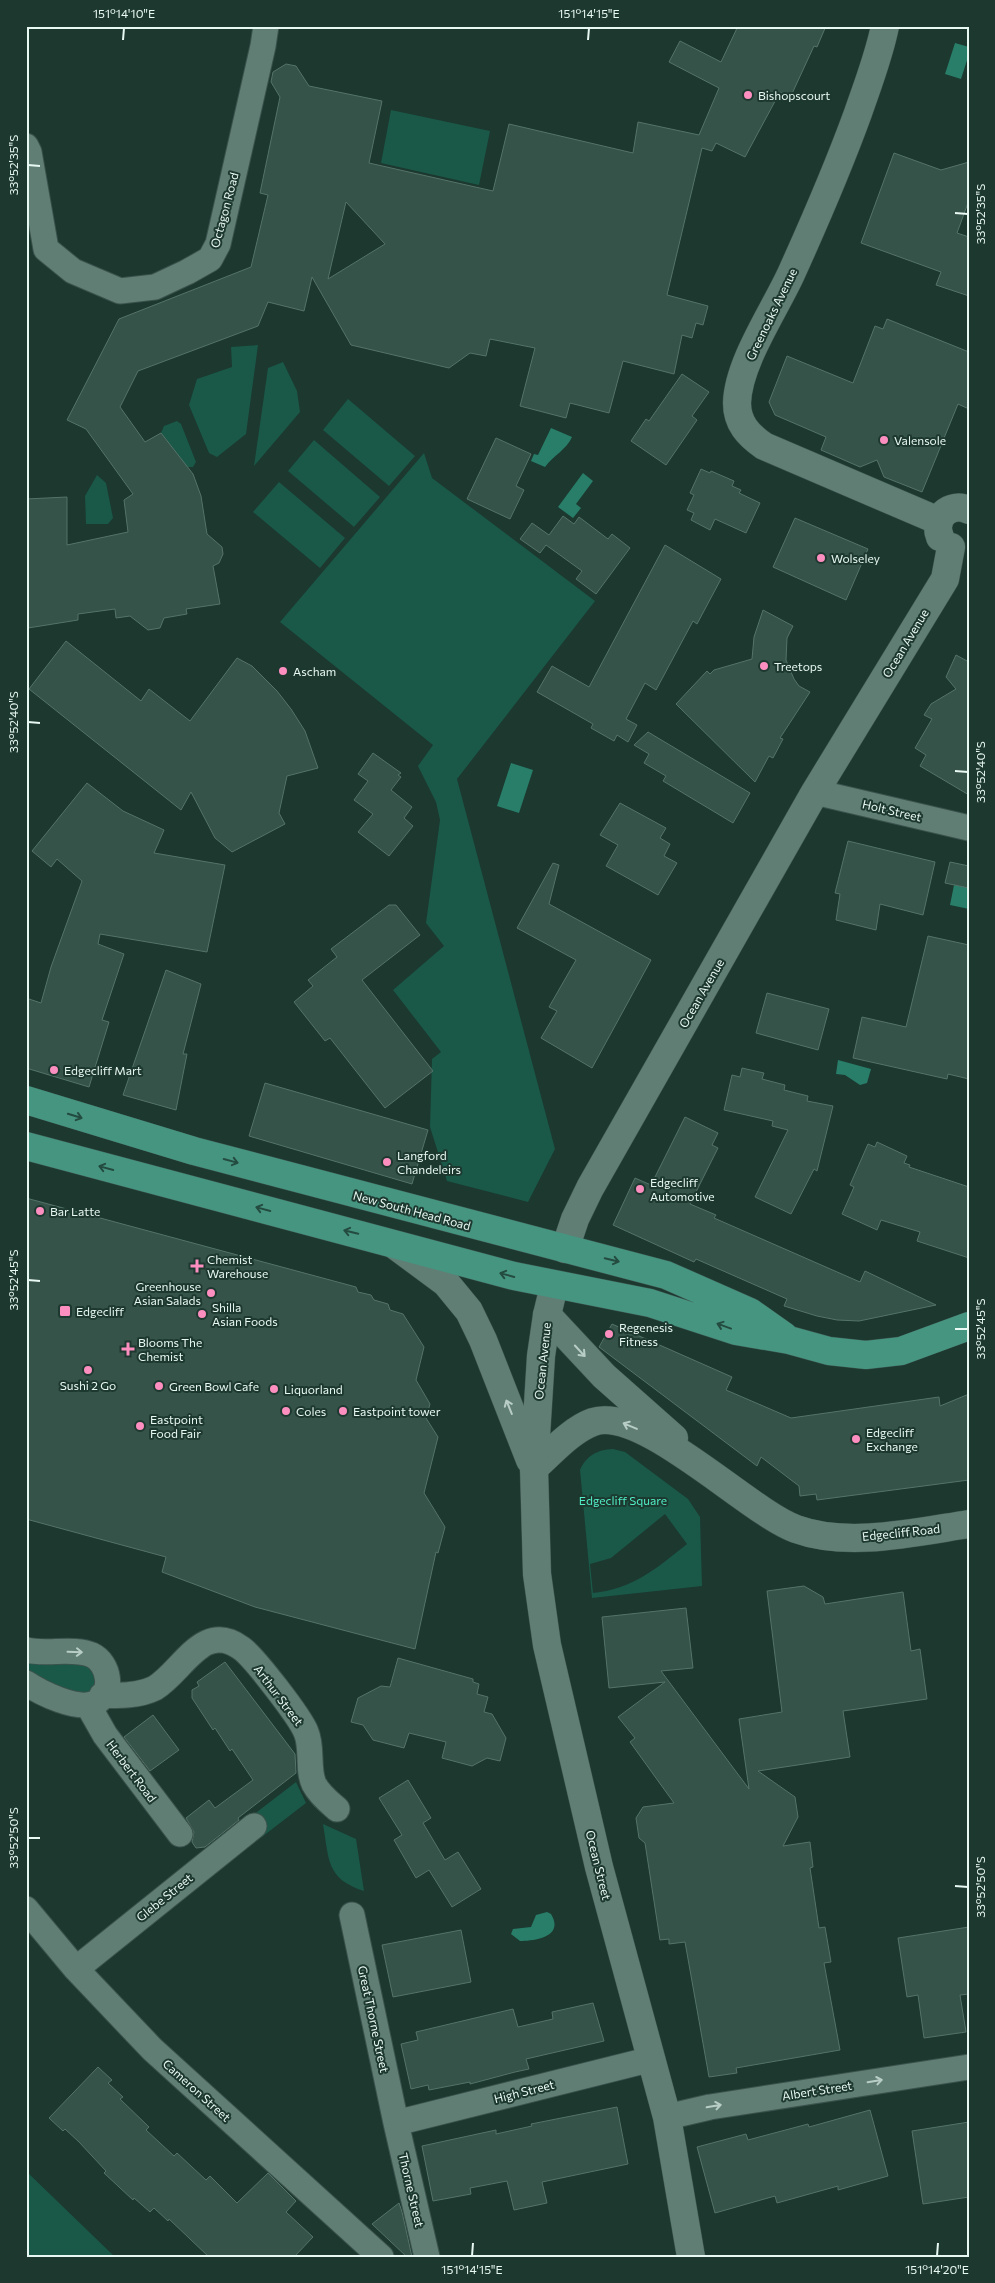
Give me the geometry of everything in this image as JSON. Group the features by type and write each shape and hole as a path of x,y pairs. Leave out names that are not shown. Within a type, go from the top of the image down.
{"main road":[{"name":"New South Head Road","path":"26,1100 194,1151 666,1275 750,1312 789,1340"},
{"name":"New South Head Road","path":"26,1146 554,1286 650,1303 736,1331 789,1340 829,1351 866,1355 910,1348 969,1326"},
{"name":"Ocean Avenue","path":"554,1286 565,1249"}],"street":[{"name":"Octagon Road","path":"26,146 29,152 46,249 73,271 120,291 155,287 187,272 210,259 218,244 266,26"},
{"name":"Greenoaks Avenue","path":"885,26 871,76 838,168 790,276 746,366 737,401 738,415 749,435 764,446 939,521"},
{"path":"960,546 941,540 938,527 939,521 947,511 953,508 959,507 969,510"},
{"name":"Ocean Avenue","path":"565,1249 575,1219 590,1188 815,792 945,579 960,546"},
{"name":"Holt Street","path":"815,792 969,828"},
{"path":"392,1243 446,1283 471,1315 534,1468"},
{"name":"Ocean Avenue","path":"534,1468 541,1356 554,1286"},
{"name":"Edgecliff Road","path":"547,1316 598,1369 650,1415 704,1467 766,1514 784,1524 807,1532 850,1537 875,1537 969,1524"},
{"name":"Edgecliff Road","path":"534,1468 582,1428 603,1420 613,1420 634,1427 704,1467"},
{"name":"Ocean Street","path":"534,1468 537,1574 547,1645 599,1867 667,2117 691,2257"},
{"name":"Arthur Street","path":"26,1683 55,1698 99,1691 128,1678 157,1675 181,1665 207,1641 227,1640 245,1651 301,1722 309,1743 313,1783 318,1791 337,1809"},
{"name":"Herbert Road","path":"26,1650 40,1653 75,1652 91,1654 103,1663 99,1691 105,1735 180,1834"},
{"name":"Glebe Street","path":"76,1969 254,1826"},
{"name":"Cameron Street","path":"26,1909 76,1969 152,2049 381,2257"},
{"name":"Great Thorne Street","path":"352,1915 396,2123"},
{"name":"High Street","path":"396,2123 652,2058"},
{"name":"Albert Street","path":"667,2117 710,2106 969,2067"},
{"name":"Thorne Street","path":"396,2123 428,2257"}],"green space":[{"path":"391,110 490,131 479,185 381,163"},
{"path":"258,345 246,434 217,457 209,453 189,405 197,379 232,367 231,347"},
{"path":"283,362 297,391 300,412 254,466 268,368"},
{"path":"348,399 415,456 389,486 323,430"},
{"path":"177,421 181,424 196,462 193,467 187,467 161,433 164,426"},
{"path":"314,440 380,497 354,527 288,471"},
{"path":"424,453 432,478 595,601 457,779 555,1149 528,1202 447,1181 430,1127 432,1059 441,1052 393,990 444,946 426,923 440,820 436,802 418,766 433,745 280,622"},
{"path":"97,475 106,483 113,518 108,524 86,524 85,496"},
{"path":"279,482 345,538 320,568 253,512"},
{"name":"Edgecliff Square","path":"613,1449 625,1452 688,1499 700,1517 702,1586 592,1598 580,1470 593,1454","holes":["665,1514 687,1544 644,1576 620,1587 593,1593 590,1564 611,1558"]},
{"path":"26,1652 91,1655 99,1700 26,1683"},
{"path":"296,1782 306,1803 254,1843 240,1825"},
{"path":"323,1824 356,1839 364,1891 342,1880 336,1874 329,1857"},
{"path":"26,2171 115,2257 26,2257"}],"shaded area":[{"path":"955,43 969,47 969,54 961,79 945,74"},
{"path":"551,428 572,437 567,445 545,467 531,461 534,454 538,455"},
{"path":"583,473 593,481 576,504 581,508 573,518 558,507"},
{"path":"511,763 533,770 519,813 497,806"},
{"path":"954,885 969,888 969,909 950,905"},
{"path":"838,1060 871,1069 867,1083 860,1085 845,1075 836,1074"},
{"path":"547,1912 551,1914 554,1922 554,1928 551,1933 540,1939 520,1941 511,1934 513,1929 531,1927 536,1915"}],"building":[{"path":"738,26 826,26 817,47 814,46 790,98 780,92 745,157 716,143 712,151 702,148 667,295 708,306 703,325 696,323 692,338 682,335 674,374 623,361 609,413 570,403 566,418 520,406 535,348 490,339 486,356 470,353 449,368 351,345 312,277 304,311 268,302 258,326 138,371 120,407 145,442 161,433 193,474 201,496 207,534 222,547 223,554 219,563 213,566 220,604 186,609 187,614 164,618 160,628 148,630 130,616 116,618 115,609 78,614 78,620 28,628 26,499 67,497 67,545 128,532 124,500 133,494 86,429 67,420 119,319 251,267 268,195 260,193 280,97 271,82 273,72 286,64 296,66 309,86 382,101 369,163 493,191 509,124 633,153 638,122 699,135 719,88 669,62 680,41 721,62","holes":["346,202 385,244 328,279"]},
{"path":"894,153 941,170 969,162 969,200 957,233 969,237 969,296 936,285 941,272 861,243"},
{"path":"887,319 969,352 969,409 958,404 922,492 884,477 877,460 860,467 821,450 826,437 775,415 769,402 787,356 853,383 875,326 883,329"},
{"path":"682,374 709,392 692,416 697,420 666,465 631,441 646,419 649,421"},
{"path":"496,438 531,454 516,486 524,490 510,519 467,499"},
{"path":"701,469 710,473 711,471 734,481 732,486 741,490 739,493 760,503 746,533 715,519 710,530 691,520 694,513 687,510 694,495 690,493"},
{"path":"563,516 574,524 579,517 608,539 612,534 630,548 596,594 576,579 582,571 546,545 540,553 520,539 532,523 549,535"},
{"name":"Wolseley","path":"795,518 868,549 846,600 773,567"},
{"path":"665,545 721,579 697,624 693,621 656,690 645,683 626,719 637,725 628,742 617,735 614,741 591,728 593,724 537,692 552,666 589,687"},
{"path":"763,610 793,626 787,638 786,660 799,686 810,692 780,738 783,739 773,758 769,756 755,782 676,704 707,671 710,674 714,670 752,659 754,637"},
{"path":"66,641 141,701 149,689 190,721 237,658 252,666 277,691 291,709 305,731 318,768 287,776 279,813 285,824 232,852 215,838 191,792 181,810 29,689"},
{"path":"956,655 969,662 969,795 920,766 926,755 915,748 932,719 924,715 931,704 956,689 946,677"},
{"path":"648,732 750,793 733,823 663,781 666,776 644,763 649,754 634,745"},
{"path":"373,753 401,773 398,775 401,777 391,790 412,807 404,818 413,826 389,856 358,832 373,814 354,800 368,781 358,774"},
{"path":"87,783 123,811 164,830 154,853 225,865 207,952 100,934 98,944 124,954 102,1020 109,1022 89,1087 26,1068 26,998 41,1003 51,967 82,881 57,859 51,867 32,851"},
{"path":"620,803 666,828 660,838 670,844 664,856 677,863 658,895 606,866 618,845 600,835"},
{"path":"848,841 935,862 923,915 880,904 876,930 836,920 840,894 835,893"},
{"path":"950,862 969,866 969,888 945,883"},
{"path":"553,863 559,865 549,904 651,960 592,1068 541,1038 557,1011 549,1007 576,960 517,928"},
{"path":"389,905 396,905 420,935 362,980 433,1071 385,1108 330,1038 325,1041 294,1002 313,986 308,980 337,957 331,949"},
{"path":"928,936 969,945 969,1079 948,1074 947,1079 853,1058 862,1017 906,1027"},
{"path":"166,970 201,984 183,1054 187,1054 176,1110 123,1095"},
{"path":"767,993 829,1009 818,1050 756,1033"},
{"path":"742,1068 764,1073 762,1079 785,1085 784,1090 808,1096 807,1101 833,1106 817,1171 814,1169 791,1214 755,1197 788,1130 772,1126 773,1121 724,1110 732,1075 740,1077"},
{"path":"265,1083 428,1130 412,1184 249,1136"},
{"path":"685,1117 718,1133 712,1145 718,1148 690,1204 716,1215 714,1218 860,1282 865,1271 936,1305 859,1321 837,1320 817,1316 784,1306 787,1299 696,1259 694,1262 613,1225 635,1178 651,1185"},
{"path":"877,1142 907,1156 904,1163 910,1165 909,1167 969,1187 969,1258 917,1241 920,1232 881,1220 877,1230 842,1214 854,1187 850,1185 868,1144 875,1147"},
{"name":"Eastpoint Food Fair","path":"26,1198 356,1287 358,1292 371,1295 374,1300 388,1304 390,1310 403,1314 424,1347 416,1380 430,1404 426,1418 438,1437 424,1493 445,1527 438,1553 436,1552 415,1649 255,1607 162,1572 166,1557 26,1519"},
{"path":"612,1324 732,1377 726,1390 791,1418 939,1397 940,1406 969,1394 969,1480 817,1500 816,1494 800,1496 799,1486 761,1457 757,1466 599,1347"},
{"path":"804,1586 823,1597 825,1604 903,1592 911,1651 920,1649 927,1699 843,1711 850,1757 758,1771 795,1797 798,1817 783,1846 810,1842 813,1867 810,1868 819,1928 825,1927 831,1962 824,1963 840,2050 736,2068 737,2073 709,2077 685,1942 669,1944 669,1939 660,1940 645,1843 639,1838 636,1818 643,1807 674,1803 630,1742 635,1738 618,1717 665,1682 609,1688 602,1617 686,1608 693,1668 661,1671 749,1789 739,1719 782,1712 767,1591"},
{"path":"398,1658 473,1679 473,1682 479,1684 477,1694 488,1697 484,1712 492,1714 506,1738 500,1761 487,1758 472,1766 442,1758 446,1742 409,1733 404,1748 373,1740 363,1725 351,1722 358,1698 381,1686 390,1687"},
{"path":"225,1662 295,1754 296,1773 238,1818 239,1820 205,1847 196,1848 192,1842 194,1832 186,1818 209,1800 215,1808 253,1780 232,1749 230,1751 215,1728 213,1730 192,1698 192,1690 199,1686 197,1682"},
{"path":"153,1715 179,1750 150,1771 124,1737"},
{"path":"408,1780 431,1818 423,1823 445,1860 458,1852 481,1889 452,1907 429,1870 416,1878 394,1840 402,1835 379,1798"},
{"path":"969,1927 969,1994 960,1995 966,2032 924,2038 918,1995 907,1997 898,1938"},
{"path":"461,1930 471,1982 393,1997 382,1945"},
{"path":"593,2003 604,2041 526,2059 529,2069 470,2084 470,2082 429,2090 428,2085 411,2089 401,2044 418,2040 416,2032 513,2009 518,2027 553,2019 552,2012"},
{"path":"98,2067 112,2080 108,2083 123,2097 120,2099 149,2127 146,2130 174,2156 177,2153 206,2180 210,2176 237,2203 268,2173 296,2201 286,2212 313,2237 294,2257 209,2257 169,2219 168,2221 154,2208 150,2212 134,2198 133,2200 104,2173 106,2171 79,2142 49,2118"},
{"path":"617,2107 628,2164 542,2182 547,2203 514,2210 507,2181 470,2188 471,2194 433,2201 422,2146 496,2130 496,2134 532,2126 531,2124"},
{"path":"870,2110 888,2176 838,2190 838,2186 777,2203 775,2196 715,2213 697,2147 746,2134 748,2140 808,2124 809,2127"},
{"path":"969,2122 969,2197 923,2204 912,2131"},
{"path":"399,2203 412,2257 407,2257 372,2224"}],"place":[{"name":"Bishopscourt","path":"748,95"},
{"name":"Valensole","path":"884,440"},
{"name":"Wolseley","path":"821,558"},
{"name":"Treetops","path":"764,666"},
{"name":"Ascham","path":"283,671"},
{"name":"Edgecliff Mart","path":"54,1070"},
{"name":"Langford Chandeleirs","path":"387,1162"},
{"name":"Edgecliff Automotive","path":"640,1189"},
{"name":"Bar Latte","path":"40,1211"},
{"name":"Chemist Warehouse","path":"197,1266"},
{"name":"Greenhouse Asian Salads","path":"211,1293"},
{"name":"Edgecliff","path":"65,1311"},
{"name":"Shilla Asian Foods","path":"202,1314"},
{"name":"Regenesis Fitness","path":"609,1334"},
{"name":"Blooms The Chemist","path":"128,1349"},
{"name":"Sushi 2 Go","path":"88,1370"},
{"name":"Green Bowl Cafe","path":"159,1386"},
{"name":"Liquorland","path":"274,1389"},
{"name":"Coles","path":"286,1411"},
{"name":"Eastpoint tower","path":"343,1411"},
{"name":"Eastpoint Food Fair","path":"140,1426"},
{"name":"Edgecliff Exchange","path":"856,1439"}]}
